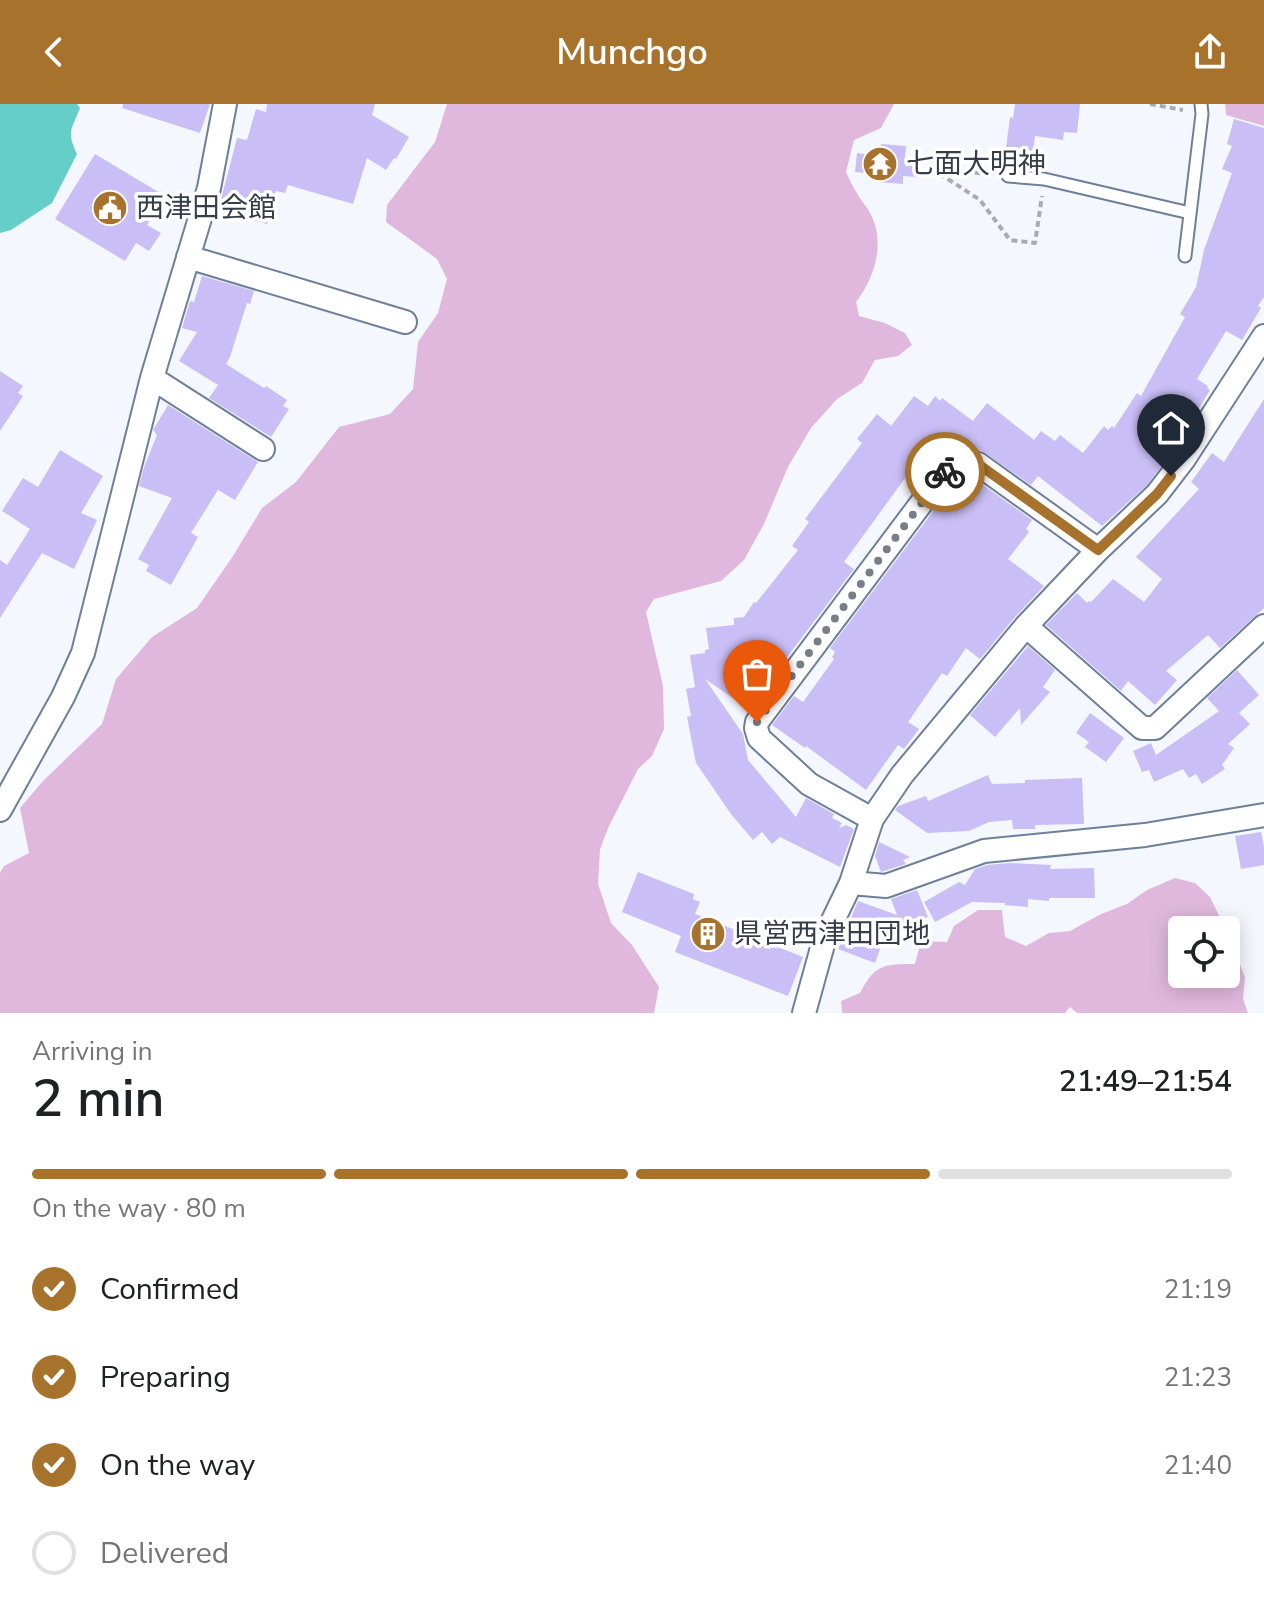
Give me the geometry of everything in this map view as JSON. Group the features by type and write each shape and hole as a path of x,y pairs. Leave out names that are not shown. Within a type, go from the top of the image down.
{"street":[{"path":"0,810 63,697 83,653 152,378 209,188 225,104"},
{"path":"188,257 405,322"},
{"path":"804,1013 825,937 851,883 872,819 902,775 1026,626 1098,550 1157,494 1184,459 1264,336"},
{"path":"152,378 263,449"},
{"path":"872,819 809,784 759,738 757,722 950,465 963,460 978,464 1098,550"},
{"path":"1026,626 1142,728 1155,728 1264,626"},
{"path":"851,883 886,886 984,851 1145,835 1264,815"}],"lane":[{"path":"1185,256 1201,104"},
{"path":"1008,176 1044,179 1190,213"}],"path":[{"path":"1150,104 1175,109"},
{"path":"1008,176 931,168 980,200 1010,240 1035,243 1044,179"}],"shaded area":[{"path":"447,104 894,104 881,128 854,140 846,172 871,214 878,239 876,261 868,283 856,302 859,316 885,323 905,333 912,345 898,356 875,360 862,383 837,399 811,428 788,467 764,524 744,560 721,581 654,599 646,612 663,686 664,729 652,756 638,769 609,826 600,849 598,884 611,923 632,945 659,987 654,1013 0,1013 0,873 4,866 29,853 20,808 43,781 102,724 116,679 152,637 197,608 262,508 296,482 339,427 390,414 413,389 418,342 438,313 447,279 437,259 386,222 387,205 435,142"},
{"path":"1225,104 1264,104 1264,126 1226,115"},
{"path":"1175,878 1195,883 1210,897 1219,916 1168,916 1168,988 1240,988 1240,965 1245,977 1243,999 1248,1013 1077,1013 1070,1007 1065,1013 842,1013 841,1001 860,993 876,971 895,964 915,964 921,941 947,942 954,926 978,910 1002,910 1005,937 1026,946 1049,933 1070,931 1127,904 1147,890"}],"water":[{"path":"0,104 77,104 80,108 71,135 77,154 52,203 11,230 0,233"}],"building":[{"path":"123,104 210,104 200,133 122,108"},
{"path":"267,104 375,104 372,115 409,137 386,170 367,158 353,204 288,185 285,193 276,191 267,224 218,211 237,138 247,140 256,109 266,112"},
{"path":"1015,104 1080,104 1077,133 1064,132 1063,140 1035,136 1033,151 1006,148"},
{"path":"1234,119 1264,128 1264,297 1242,340 1226,331 1197,379 1210,390 1173,451 1147,485 1102,526 1038,476 1031,485 982,451 966,446 947,451 932,441 844,562 854,569 781,665 763,652 760,656 735,659 737,676 733,677 737,701 705,679 743,734 748,760 796,817 806,798 834,814 832,818 842,823 839,828 846,825 854,829 840,867 780,837 772,844 762,832 753,840 696,763 687,717 691,716 686,689 695,687 690,655 705,653 709,649 706,628 734,625 734,618 744,617 756,603 798,550 792,546 809,522 805,519 862,443 857,439 877,414 891,426 914,396 928,406 935,396 973,421 987,403 1034,440 1041,431 1055,441 1060,435 1083,453 1104,426 1108,430 1112,426 1114,428 1137,393 1141,396 1185,317 1180,314 1196,287 1204,250 1232,173 1222,169 1232,146 1227,144"},
{"name":"七面大明神","path":"881,144 906,146 905,158 918,159 916,177 903,176 903,184 878,182 878,174 855,172 857,153 880,156"},
{"name":"西津田会館","path":"95,154 165,196 147,225 161,233 149,251 136,243 125,261 55,219"},
{"path":"202,276 254,291 226,364 287,400 283,406 289,409 271,437 209,398 218,385 179,361 197,332 182,328"},
{"path":"0,371 23,386 18,393 23,396 0,431"},
{"path":"1264,399 1264,608 1220,648 1208,635 1166,671 1177,680 1155,705 1128,681 1121,691 1046,625 1077,593 1087,603 1091,602 1113,579 1144,602 1162,579 1136,557 1199,489 1191,482 1212,453 1224,462"},
{"path":"168,405 258,462 235,500 218,490 191,533 198,537 171,585 146,571 149,565 138,559 172,498 139,486 157,435 153,430"},
{"path":"60,450 103,476 81,513 97,520 74,569 42,553 0,618 0,560 7,565 30,529 2,511 23,478 38,487"},
{"path":"959,477 972,477 1032,520 1026,529 1029,532 1008,559 1044,586 980,659 966,648 947,676 942,673 908,722 919,729 904,749 898,745 866,790 772,725 794,696 803,702 834,659 835,652 830,648"},
{"path":"1028,646 1055,670 1043,687 1050,692 1021,725 1020,708 995,737 970,715"},
{"path":"1237,670 1259,695 1239,713 1250,724 1228,744 1234,748 1222,765 1225,769 1202,784 1196,774 1189,778 1183,769 1154,782 1149,770 1142,772 1133,751 1151,743 1156,755 1219,711 1207,698"},
{"path":"1090,713 1124,738 1106,762 1085,747 1089,742 1076,733"},
{"path":"988,775 992,784 1082,778 1084,824 1035,825 1035,829 1013,829 1012,820 989,822 969,831 927,833 895,810 898,806 926,796 928,801"},
{"path":"1261,832 1264,865 1241,869 1235,836"},
{"path":"879,842 910,857 903,860 906,864 881,872 875,856"},
{"path":"1009,863 1051,865 1050,869 1094,868 1095,898 1028,899 1028,907 972,902 935,922 924,902 959,882 965,885 975,869"},
{"name":"県営西津田団地","path":"638,872 694,894 693,899 700,902 695,914 803,957 788,996 675,952 681,936 622,912"},
{"path":"917,890 928,917 885,934 875,963 838,949 858,901 897,915 891,899"}],"way so far":[{"path":"757,722 945,472"}],"place":[{"name":"七面大明神","path":"880,164"},
{"name":"西津田会館","path":"110,208"},
{"name":"県営西津田団地","path":"708,934"}],"route":[{"path":"945,472 950,465 963,460 978,464 1098,550 1157,494 1171,476"}]}
